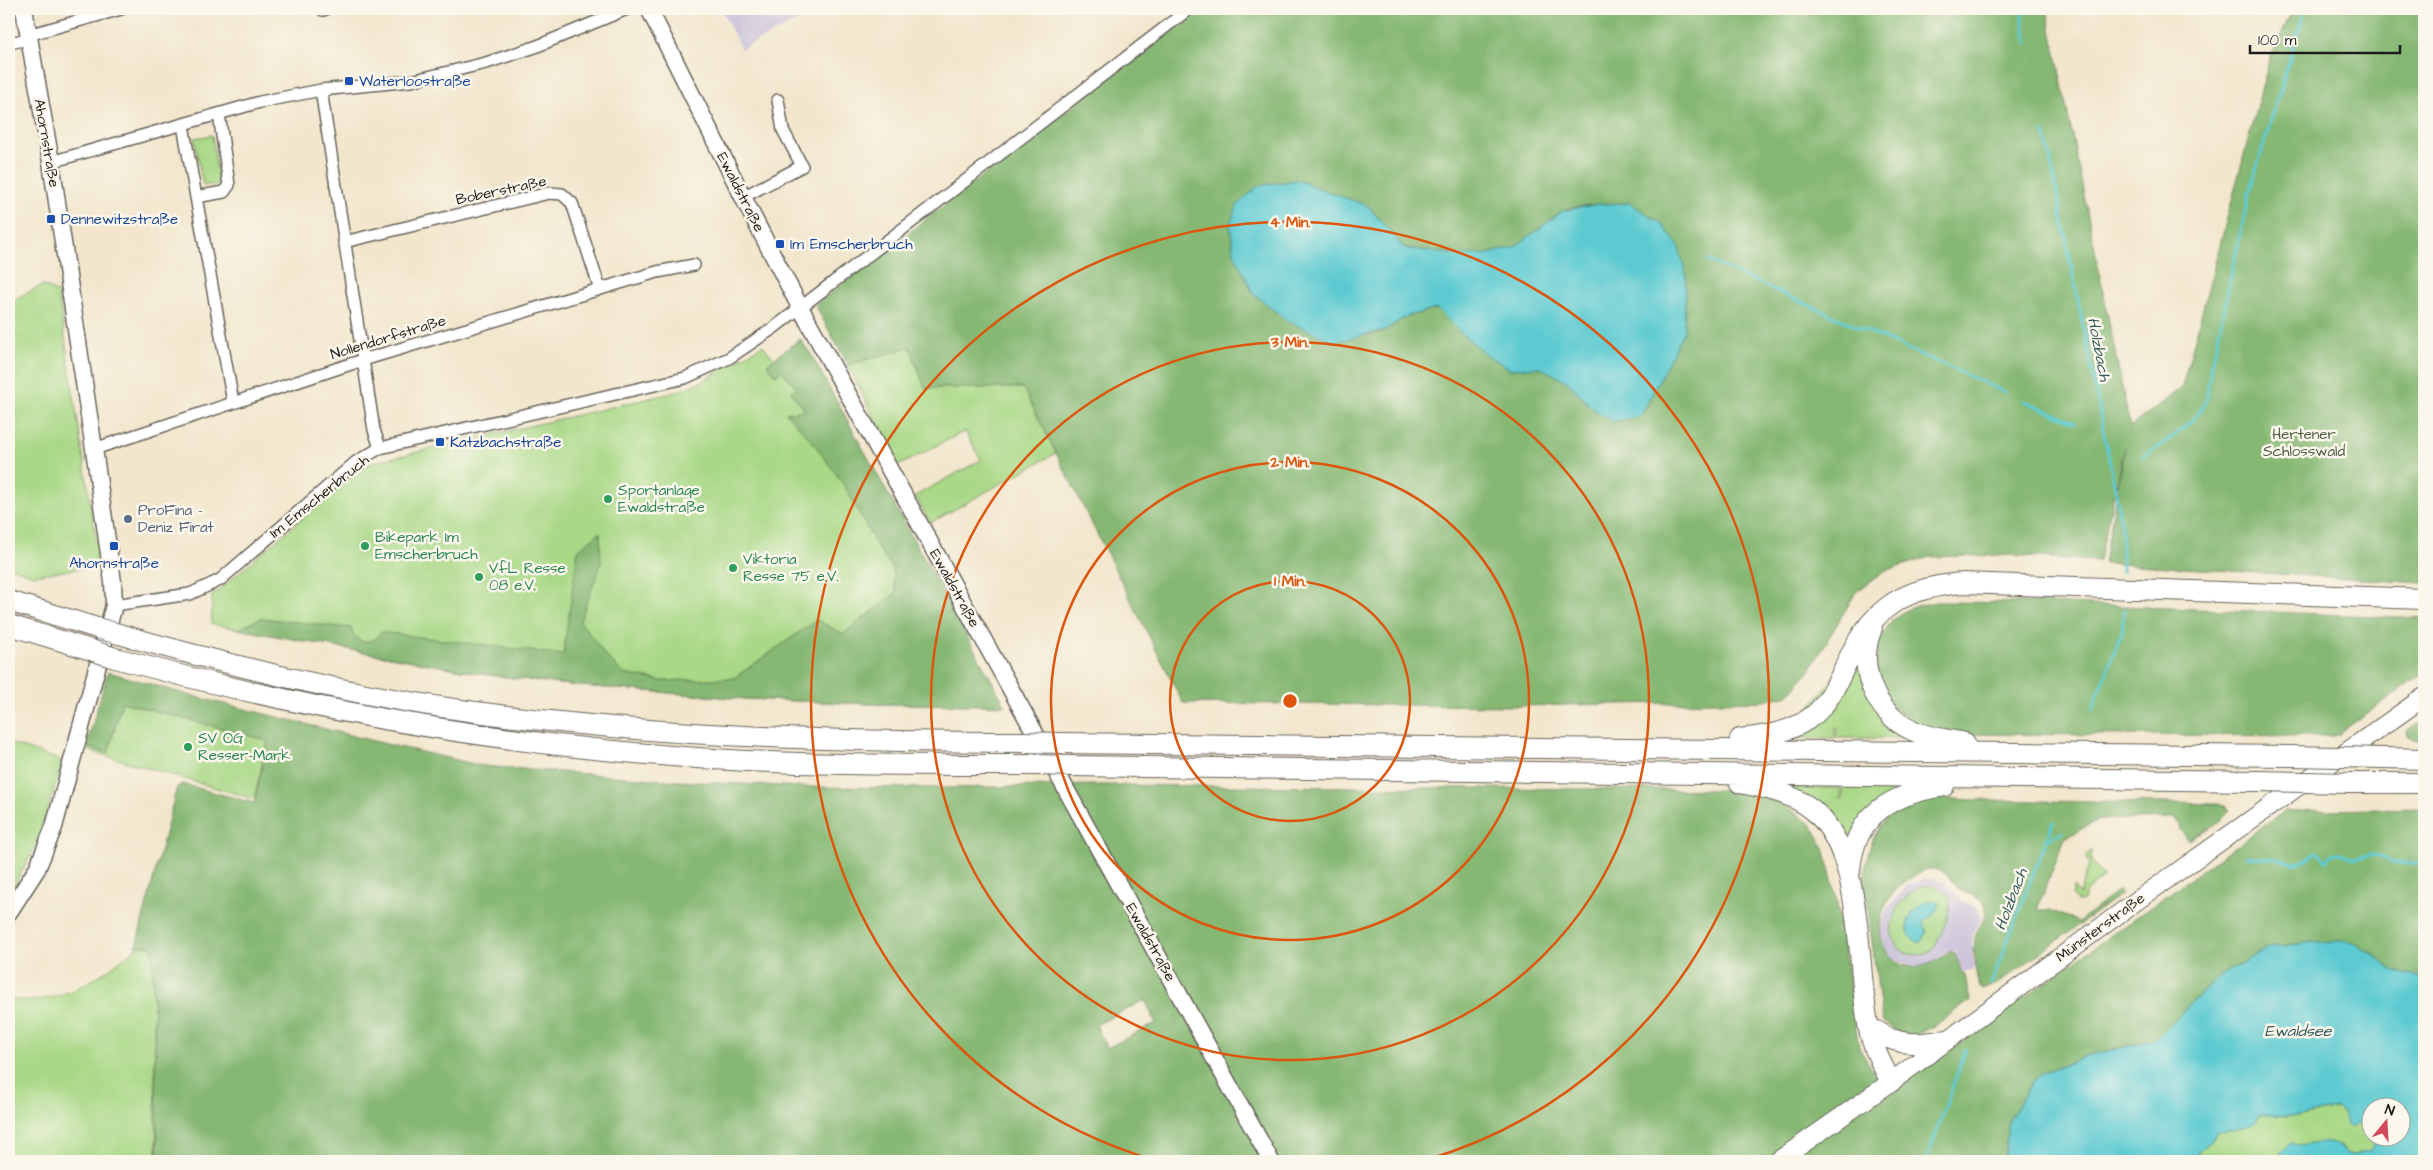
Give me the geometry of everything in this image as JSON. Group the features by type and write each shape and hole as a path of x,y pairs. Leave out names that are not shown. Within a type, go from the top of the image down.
{"highway":[{"path":"1648,748 1774,734 1802,723 1815,713 1832,694 1857,642 1879,615 1902,597 1929,586 1963,583 2424,599"},
{"path":"9,601 204,658 298,680 489,714 677,733 808,740 1648,748 2424,759"},
{"path":"1879,615 1871,630 1866,664 1872,688 1885,710 1897,722 1928,736 2019,753"},
{"path":"9,625 198,681 295,703 477,735 684,757 808,764 1036,765 2424,783"},
{"path":"1681,773 1768,789 1799,800 1812,810 1834,834 1842,849 1850,881 1870,1032 1879,1059 1896,1078"},
{"path":"1850,881 1854,849 1859,834 1879,809 1892,800 1921,789 1991,778"},
{"path":"1865,993 1877,1031 1896,1078"},
{"path":"1877,1031 1895,1040 1912,1044 1946,1040"}],"main road":[{"name":"Ahornstraße","path":"24,9 51,162 113,582 114,605"},
{"name":"Ewaldstraße","path":"649,9 800,308 1271,1161"},
{"path":"9,912 37,869 54,827 114,605"},
{"name":"Münsterstraße","path":"1778,1161 1896,1078 2150,891 2424,697"}],"street":[{"path":"9,42 120,9"},
{"path":"51,162 260,102 322,90 411,81 486,63 536,47 627,9"},
{"name":"Im Emscherbruch","path":"114,605 190,594 220,580 356,462 380,448 685,378 729,358 800,308 1189,9"},
{"path":"322,90 374,430 380,448"},
{"path":"743,197 802,166 783,130 778,100"},
{"path":"196,197 224,192 229,185 219,114"},
{"path":"183,125 233,402"},
{"name":"Boberstraße","path":"344,242 549,193 562,194 572,203 600,289"},
{"name":"Nollendorfstraße","path":"94,449 363,360 657,272 694,265"}],"shaded area":[{"path":"721,9 821,9 741,49"},
{"path":"1925,879 1934,879 1945,883 1961,900 1979,910 1981,919 1974,933 1972,944 1974,966 1972,971 1963,973 1955,951 1949,951 1930,964 1917,966 1900,962 1891,957 1884,946 1880,934 1885,913 1908,885"}],"green space":[{"name":"Hertener Schlosswald","path":"1199,9 2047,9 2130,427 2182,387 2269,61 2293,9 2424,9 2424,583 2104,563 2125,447 2099,561 2011,555 1929,557 1885,571 1856,592 1808,673 1788,695 1765,701 1514,706 1183,703 1023,388 925,388 910,347 848,365 815,305","holes":["1630,203 1684,307 1684,331 1654,386 1593,409 1568,382 1539,367 1510,369 1462,334 1437,309 1407,316 1385,330 1366,336 1368,206 1404,248 1474,255 1502,252 1515,247 1567,209"]},
{"path":"212,135 219,184 203,186 194,138"},
{"path":"43,285 58,293 100,566 33,575 9,566 9,302"},
{"name":"Sportanlage Ewaldstraße","path":"800,339 811,355 1005,705 872,704 747,699 569,685 489,675 211,624 212,596 352,475 370,463 672,393 699,383 763,345 774,359"},
{"path":"800,339 811,355 1005,705 872,704 747,699 569,685 489,675 238,629 261,618 351,628 354,636 363,642 374,640 381,632 563,655 578,550 600,532 601,564 580,621 604,654 624,674 662,681 734,678 817,620 843,634 896,593 892,567 879,550 844,485 812,441 786,413 805,410 791,392 796,387 782,371 776,375 767,364"},
{"path":"910,346 926,388 1023,387 1056,453 930,523 915,496 981,460 965,431 898,466 848,365"},
{"path":"1937,602 2043,603 2423,618 2424,673 2338,734 2330,736 1944,734 1917,723 1898,711 1885,695 1877,669 1880,641 1886,629 1908,609"},
{"path":"1859,647 1913,738 1837,738 1837,728 1835,728 1835,738 1784,738"},
{"path":"108,672 192,696 483,766 677,781 804,787 947,788 1096,785 1715,790 1756,794 1789,808 1812,825 1824,848 1836,897 1859,1048 1872,1069 1896,1089 2285,811 2424,808 2424,977 2409,976 2391,970 2372,953 2351,942 2314,942 2268,948 2218,977 2155,1039 2088,1056 2041,1074 2032,1081 2008,1122 2004,1161 158,1161 152,946 136,946 177,787 182,784 254,803 268,741 122,702 108,753 86,747","holes":["1145,1000 1156,1023 1107,1048 1096,1025"]},
{"name":"SV OG Resser-Mark","path":"122,702 268,740 254,799 90,751 86,747 108,753"},
{"path":"2424,720 2424,739 2415,739 2408,736 2407,730"},
{"path":"9,743 63,761 36,846 9,894"},
{"path":"1783,787 1841,788 1841,798 1843,798 1843,788 1899,790 1850,849"},
{"path":"1934,799 2219,804 2225,806 2229,812 2220,821 2189,840 2180,830 2180,824 2173,818 2098,820 2065,838 2037,910 2050,910 2078,922 2119,890 2121,894 2000,982 1982,990 1976,972 1974,948 1976,935 1986,914 1985,905 1978,898 1958,888 1948,876 1940,871 1926,870 1909,879 1892,895 1883,913 1880,931 1885,948 1895,960 1909,966 1928,964 1951,951 1955,954 1965,975 1970,1001 1925,1031 1911,1035 1903,1034 1882,1021 1864,878 1869,852 1873,840 1886,820 1906,805"},
{"path":"2092,850 2091,861 2104,878 2086,891 2083,901 2077,902 2072,896 2074,887 2079,895 2089,864 2085,856"},
{"path":"1929,885 1943,890 1949,895 1950,902 1945,924 1932,951 1916,955 1904,952 1896,945 1892,934 1892,921 1897,908 1907,896 1922,886"},
{"path":"139,946 152,946 157,1161 9,1161 9,999 28,1001 46,999 63,994 95,978"},
{"path":"2338,1109 2360,1123 2360,1148 2372,1148 2370,1151 2353,1155 2345,1154 2340,1146 2296,1146 2281,1152 2281,1161 2198,1161 2199,1151 2209,1143 2216,1132 2259,1115 2298,1116"}],"water":[{"path":"1297,180 1368,206 1404,248 1458,255 1488,254 1515,247 1562,211 1598,204 1630,203 1660,222 1678,245 1686,274 1684,331 1641,416 1613,422 1593,409 1568,382 1539,367 1510,369 1487,355 1437,309 1407,316 1385,330 1335,342 1287,321 1253,293 1234,253 1230,224 1238,204 1258,186"},
{"path":"1928,901 1938,901 1938,905 1934,913 1924,922 1927,932 1920,943 1913,939 1909,933 1908,921 1916,909"},
{"name":"Ewaldsee","path":"2339,941 2353,943 2363,948 2401,973 2424,977 2424,1161 2281,1161 2281,1152 2292,1142 2296,1146 2329,1143 2340,1148 2345,1153 2353,1155 2370,1151 2372,1148 2410,1148 2410,1098 2360,1098 2360,1125 2357,1124 2352,1128 2347,1125 2344,1113 2338,1109 2298,1116 2259,1115 2251,1124 2241,1129 2216,1132 2209,1143 2199,1151 2198,1161 2004,1161 2008,1122 2032,1081 2041,1074 2088,1056 2155,1039 2218,977 2268,948"}],"waterway":[{"name":"Holzbach","path":"2021,9 2027,43"},
{"path":"2142,457 2186,426 2200,411 2206,401 2249,193 2305,9"},
{"name":"Holzbach","path":"2045,132 2117,499 2122,535 2122,572"},
{"path":"1707,260 2005,392"},
{"path":"2024,401 2075,422"},
{"name":"Holzbach","path":"2092,710 2122,632 2124,610"},
{"name":"Holzbach","path":"1991,984 2053,822"},
{"path":"2045,840 2063,832"},
{"path":"2247,856 2284,860 2296,864 2306,860 2315,851 2320,853 2326,862 2332,854 2339,853 2355,858 2371,855 2380,856 2393,863 2422,863 2424,860"},
{"name":"Holzbach","path":"1926,1161 1966,1049"}],"place":[{"name":"Waterloostraße","path":"349,81"},
{"name":"Dennewitzstraße","path":"51,219"},
{"name":"Im Emscherbruch","path":"780,244"},
{"name":"Katzbachstraße","path":"440,442"},
{"name":"Sportanlage Ewaldstraße","path":"608,499"},
{"name":"ProFina - Deniz Firat","path":"128,519"},
{"name":"Ahornstraße","path":"114,546"},
{"name":"Bikepark Im Emscherbruch","path":"365,546"},
{"name":"Viktoria Resse 75 e.V.","path":"733,568"},
{"name":"VfL Resse 08 e.V.","path":"479,577"},
{"name":"SV OG Resser-Mark","path":"188,747"}]}
